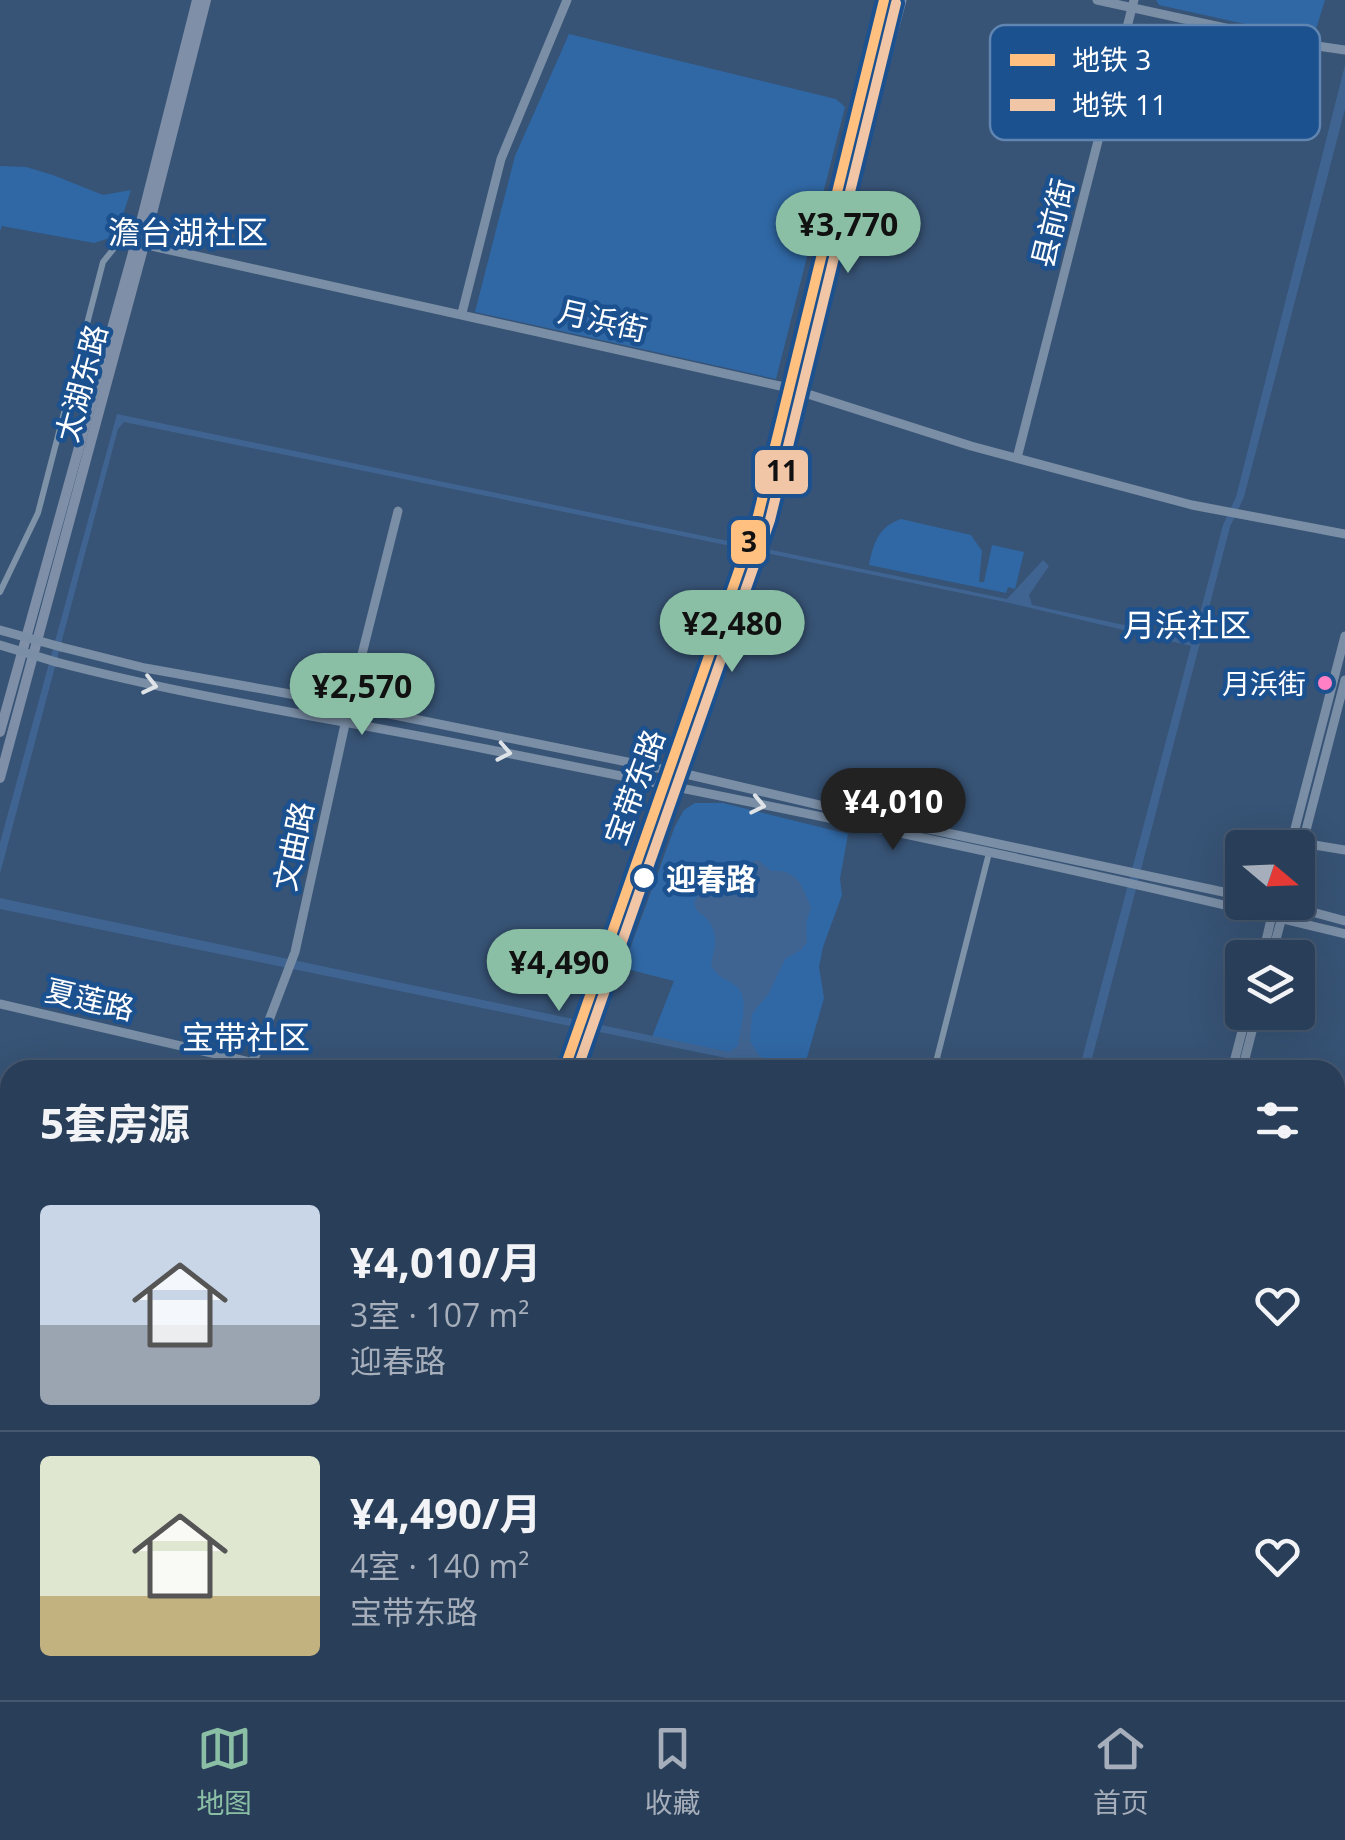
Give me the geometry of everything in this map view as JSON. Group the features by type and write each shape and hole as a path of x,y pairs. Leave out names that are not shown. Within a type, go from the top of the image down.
{"main road":[{"name":"太湖东路","path":"0,732 140,244 197,0"},
{"name":"太湖东路","path":"0,778 206,0"},
{"path":"462,314 501,159 567,0"},
{"name":"宝带东路","path":"794,389 893,0"},
{"name":"宝带东路","path":"566,1060 751,547 902,0"},
{"path":"1097,0 1134,4 1220,25"},
{"path":"1320,46 1345,50"},
{"name":"县前街","path":"1017,458 1099,140"},
{"name":"月浜街","path":"140,244 794,389 1017,458 1225,511 1345,534"},
{"name":"文曲路","path":"253,1060 293,957 349,706 398,511"},
{"path":"0,630 145,668 672,771 1137,878 1225,903"},
{"path":"1295,830 1345,636"},
{"path":"0,645 181,692 346,721 989,852 1225,893"},
{"path":"1305,830 1345,680"},
{"path":"1315,845 1345,850"},
{"path":"1315,913 1345,921"},
{"path":"1289,920 1345,934"},
{"name":"夏莲路","path":"0,1004 227,1060"},
{"path":"1235,1060 1242,1030"},
{"path":"1245,1060 1252,1030"},
{"name":"宝带东路","path":"571,1060 573,1046"}],"street":[{"path":"0,592 38,513 104,259 115,247 140,244"},
{"path":"937,1060 989,852"}],"shaded area":[{"path":"1156,0 1325,0 1317,25 1250,25 1159,5"},
{"path":"569,34 836,99 845,107 776,379 475,312 515,156"},
{"path":"1345,65 1345,109 1244,497 1230,527 1092,1060 1082,1060 1191,646 1005,602 124,422 118,429 0,874 0,843 117,414 1007,599 1043,560 1049,566 1029,595 1032,605 1193,640 1223,525 1236,497"},
{"path":"0,166 26,167 103,195 131,190 116,236 94,243 2,226 0,231"},
{"path":"901,519 971,535 982,551 979,582 984,582 992,545 1024,552 1015,589 1008,587 1006,593 869,565 878,537 887,526"},
{"path":"695,803 723,803 848,834 840,879 842,895 819,967 824,998 806,1060 765,1060 652,1037 674,981 623,968 684,810"},
{"path":"758,860 771,871 793,876 811,907 806,923 807,942 785,959 769,993 752,1014 750,1041 760,1057 774,1060 732,1060 0,909 0,898 729,1052 738,1046 743,999 737,987 711,966 715,934 694,903 708,877 714,879 716,888 732,890 744,880 742,871"}],"metro line":[{"name":"3","path":"568,1060 758,516 884,0"},
{"name":"11","path":"581,1060 770,520 896,3"}],"place":[{"name":"月浜街","path":"1325,683"},
{"name":"迎春路","path":"644,878"}],"district":[{"name":"澹台湖社区","path":"188,231"},
{"name":"月浜社区","path":"1187,624"},
{"name":"宝带社区","path":"246,1036"}]}
